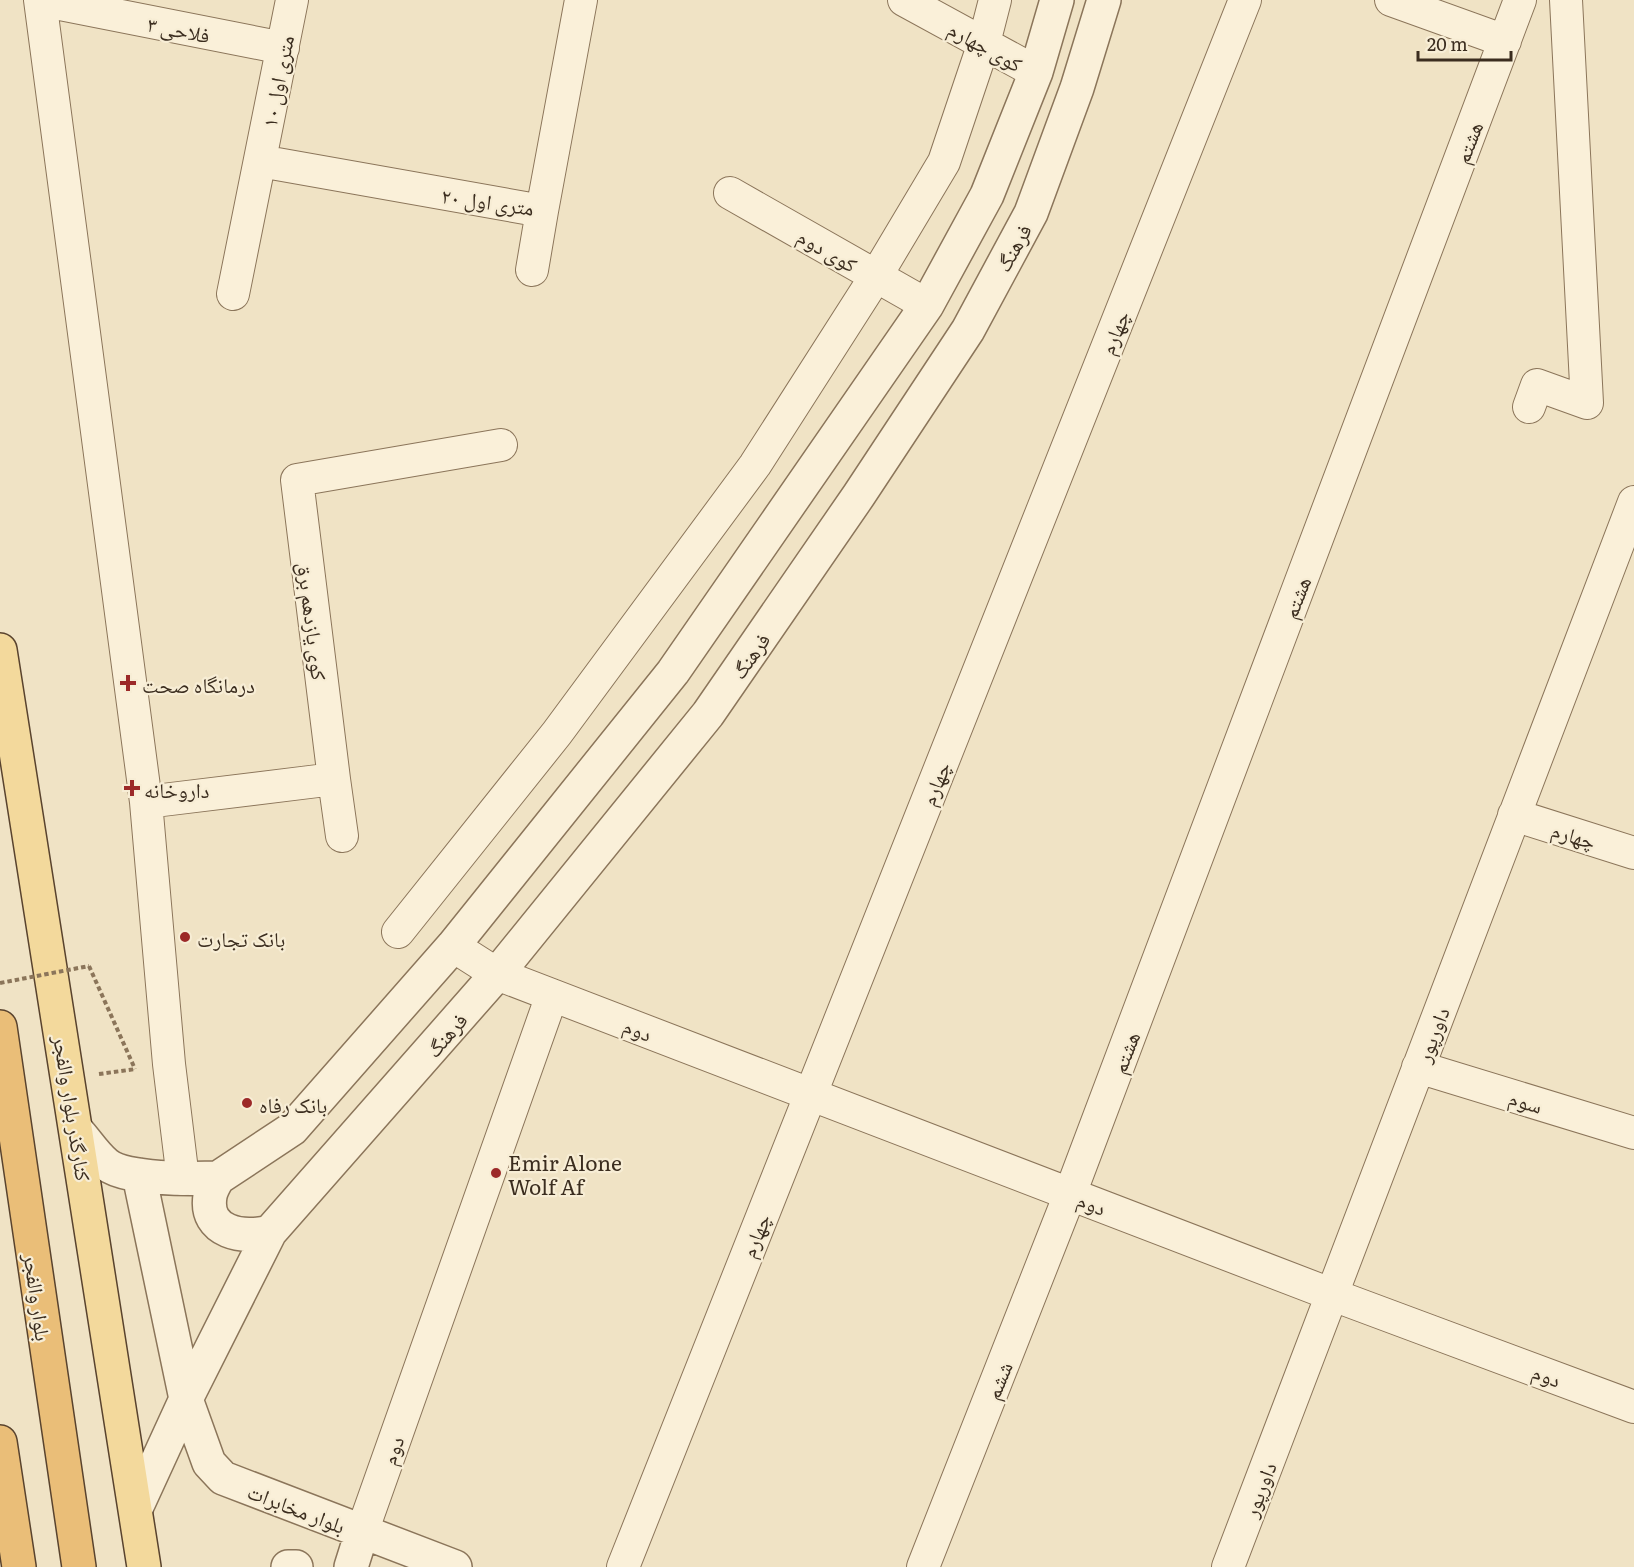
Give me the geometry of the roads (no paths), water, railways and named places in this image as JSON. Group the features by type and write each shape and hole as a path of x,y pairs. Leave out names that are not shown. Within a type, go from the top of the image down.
{"highway":[{"name":"بلوار والفجر","path":"0,1027 79,1567"},
{"path":"0,1442 19,1567"}],"main road":[{"name":"کنارگذر بلوار والفجر","path":"0,650 78,1132 144,1567"}],"street":[{"name":"فلاحی ۳","path":"40,0 133,9 283,48"},
{"path":"40,0 146,802 169,1064 183,1179"},
{"name":"۱۰ متری اول","path":"233,294 292,0"},
{"name":"۲۰ متری اول","path":"260,161 542,211 581,0"},
{"name":"کوی چهارم","path":"904,0 1036,72"},
{"path":"398,932 557,733 756,465 876,276 944,162 984,43 994,0"},
{"path":"78,1132 107,1165 139,1175 183,1179 218,1178 292,1129 453,946 673,672 927,305 987,195 1036,72 1057,0"},
{"name":"فرهنگ","path":"135,1508 186,1399 270,1232 498,974 708,714 968,330 1031,213 1077,88 1104,0"},
{"name":"چهارم","path":"623,1567 1245,0"},
{"path":"1391,0 1505,41"},
{"name":"هشتم","path":"1070,1194 1520,0"},
{"path":"1529,407 1537,385 1587,403 1566,0"},
{"name":"کوی دوم","path":"730,193 927,305"},
{"path":"532,270 542,211"},
{"name":"کوی یازدهم برق","path":"334,779 297,480 501,445"},
{"name":"داورپور","path":"1228,1567 1514,815 1624,558 1634,502"},
{"path":"146,802 334,779 342,836"},
{"name":"چهارم","path":"1514,815 1634,853"},
{"name":"دوم","path":"453,946 498,974 1333,1295 1634,1407"},
{"name":"دوم","path":"362,1532 552,995"},
{"name":"سوم","path":"1418,1067 1634,1133"},
{"name":"بلوار مخابرات","path":"139,1175 186,1399 209,1463 223,1479 455,1567"},
{"path":"218,1178 210,1196 213,1214 225,1230 252,1236 270,1232"},
{"name":"ششم","path":"923,1567 1070,1194"},
{"path":"351,1567 362,1532"},
{"path":"288,1567 296,1567"}],"place":[{"name":"درمانگاه صحت","path":"128,683"},
{"name":"داروخانه","path":"132,788"},
{"name":"بانک تجارت","path":"185,937"},
{"name":"بانک رفاه","path":"247,1103"},
{"name":"Emir Alone Wolf Af","path":"496,1173"}]}
